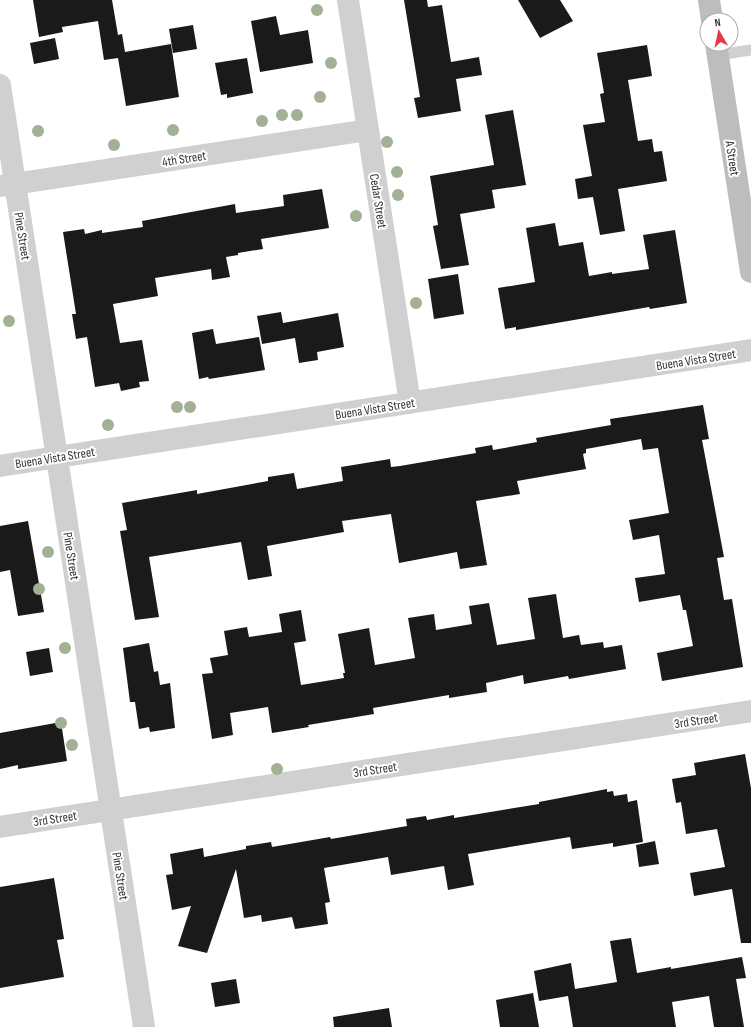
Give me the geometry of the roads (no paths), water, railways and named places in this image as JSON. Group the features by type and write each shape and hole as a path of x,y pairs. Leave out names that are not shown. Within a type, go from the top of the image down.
{"street":[{"name":"Cedar Street","path":"348,0 410,403"},
{"path":"709,0 711,12"},
{"name":"A Street","path":"717,52 751,272"},
{"name":"Pine Street","path":"0,85 8,185 57,457 144,1027"},
{"name":"4th Street","path":"8,185 368,130"},
{"name":"Buena Vista Street","path":"0,466 751,350"},
{"name":"3rd Street","path":"0,827 751,711"}],"lane":[{"path":"739,50 751,50"}]}
